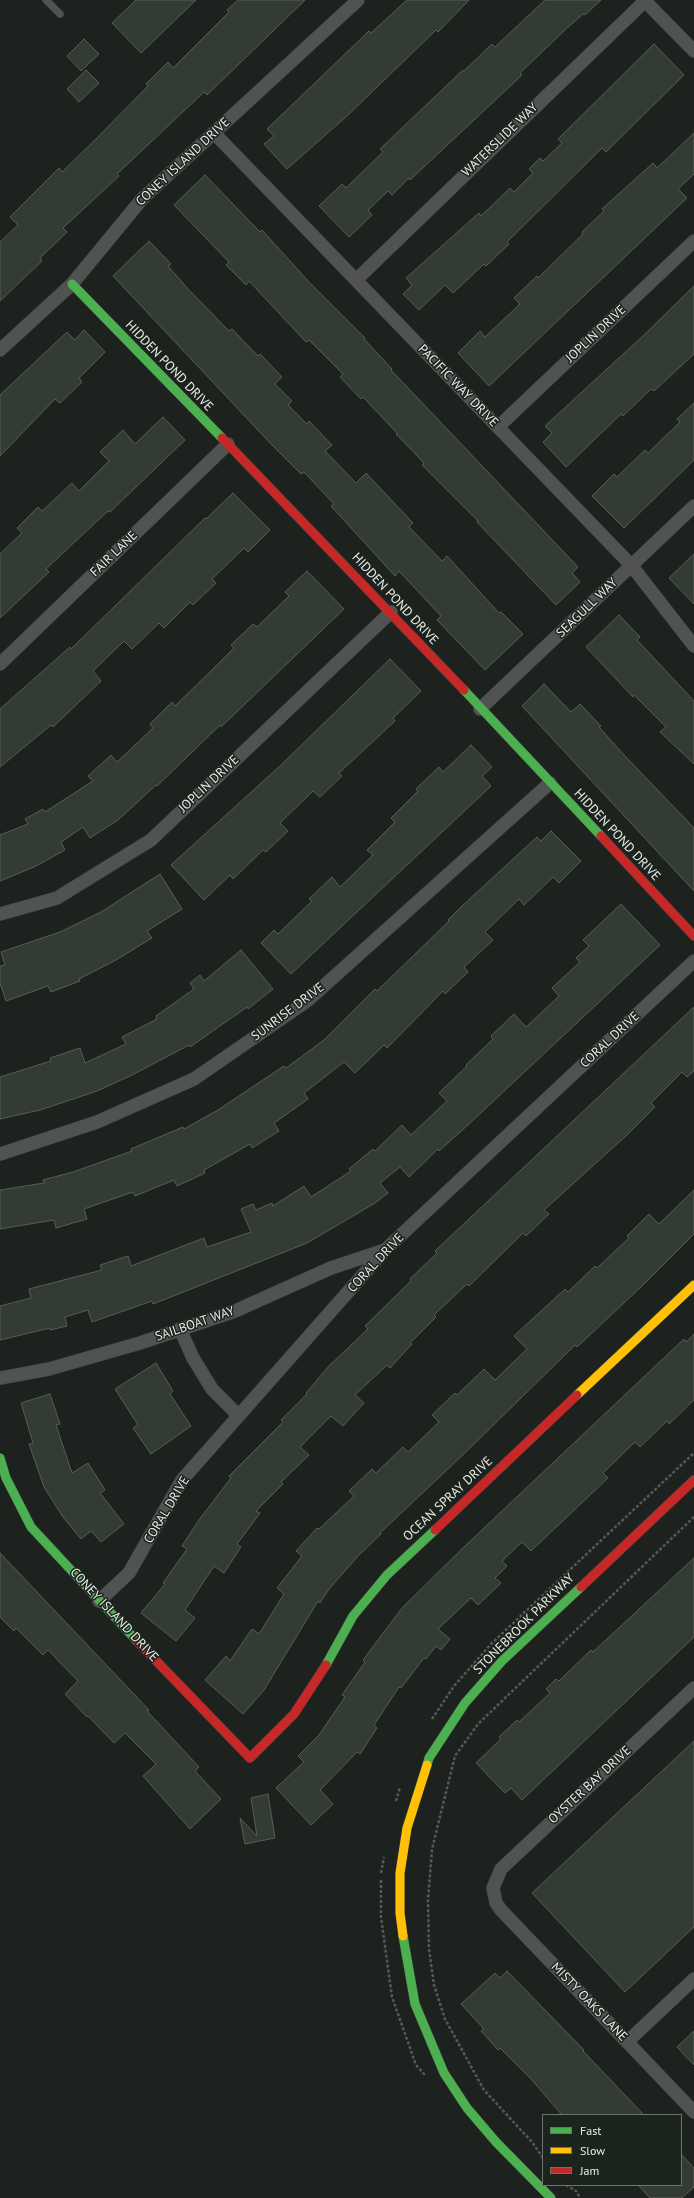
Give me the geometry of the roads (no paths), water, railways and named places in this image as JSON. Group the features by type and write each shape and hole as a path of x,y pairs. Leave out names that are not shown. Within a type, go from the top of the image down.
{"street":[{"name":"CONEY ISLAND DRIVE","path":"0,350 72,284 142,199 358,0"},
{"path":"644,0 694,51"},
{"name":"WATERSLIDE WAY","path":"356,280 644,0"},
{"name":"PACIFIC WAY DRIVE","path":"214,133 631,565 694,646"},
{"name":"JOPLIN DRIVE","path":"498,427 694,241"},
{"name":"HIDDEN POND DRIVE","path":"72,284 391,612 480,709 694,936"},
{"name":"FAIR LANE","path":"0,664 228,444"},
{"name":"SEAGULL WAY","path":"480,709 694,506"},
{"name":"JOPLIN DRIVE","path":"0,914 57,898 151,840 391,612"},
{"name":"SUNRISE DRIVE","path":"0,1154 97,1122 194,1079 307,1001 550,783"},
{"name":"CORAL DRIVE","path":"99,1601 129,1573 182,1480 384,1250 694,961"},
{"name":"SAILBOAT WAY","path":"0,1378 49,1369 235,1311 331,1268 384,1250"},
{"name":"OCEAN SPRAY DRIVE","path":"250,1758 294,1714 320,1675 353,1616 387,1575 694,1285"},
{"path":"180,1329 193,1358 212,1389 239,1416"},
{"name":"CONEY ISLAND DRIVE","path":"0,1458 6,1478 31,1527 99,1601 250,1758"},
{"name":"STONEBROOK PARKWAY","path":"551,2198 496,2142 467,2108 444,2072 429,2041 415,2004 407,1963 400,1913 400,1873 407,1828 430,1758 465,1703 502,1660 694,1480"},
{"name":"OYSTER BAY DRIVE","path":"493,1888 496,1874 501,1869 694,1688"},
{"name":"MISTY OAKS LANE","path":"493,1888 494,1900 501,1910 694,2112"},
{"path":"627,2042 694,1979"}],"lane":[{"path":"46,0 60,14"}]}
